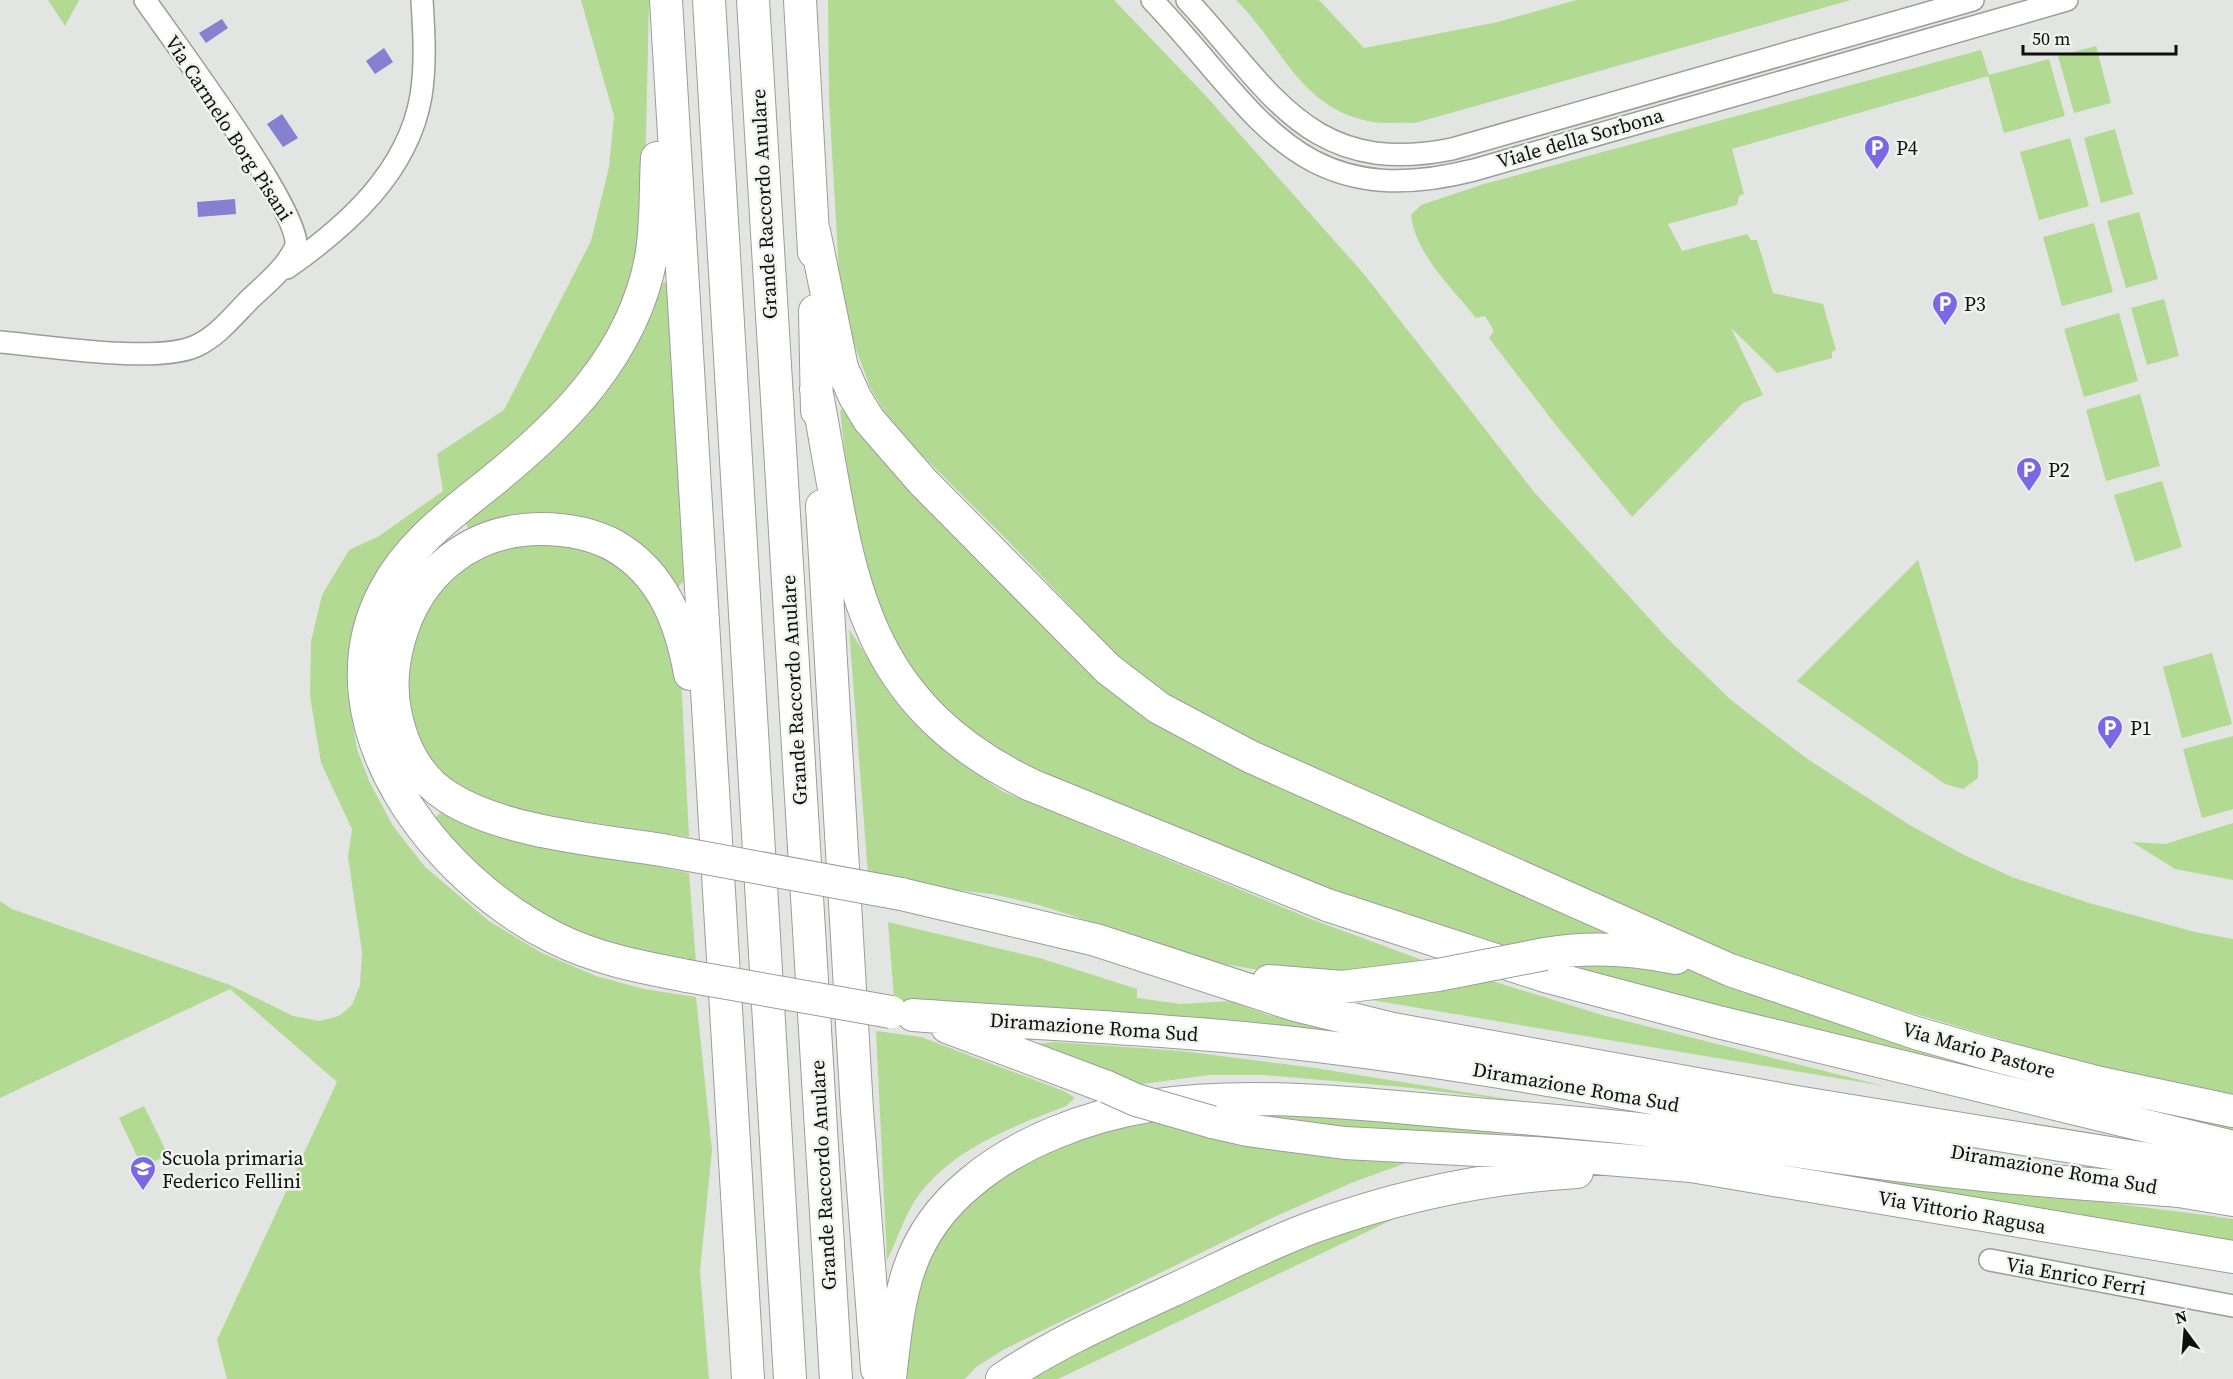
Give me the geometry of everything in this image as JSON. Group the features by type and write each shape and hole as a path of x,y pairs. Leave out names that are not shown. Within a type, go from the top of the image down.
{"highway":[{"path":"666,0 748,1379"},
{"path":"709,0 790,1379"},
{"name":"Grande Raccordo Anulare","path":"753,0 836,1379"},
{"path":"800,0 814,231 816,389 856,1098 878,1379"},
{"path":"671,84 658,139 651,257 642,294 626,331 595,380 564,417 524,455 437,526 405,559 387,586 375,612 367,641 365,675 371,720 390,777 418,824 456,868 498,903 556,939 619,963 902,1013 1137,1100 1212,1122 1275,1135 1345,1143 1535,1153 1691,1166"},
{"path":"814,231 842,368 868,420 923,482 1117,677 1160,708 1236,750 1730,970"},
{"path":"816,389 854,580 875,638 898,678 926,712 967,749 997,768 1031,785 1327,905 1486,958 1718,1022 2233,1147"},
{"path":"714,811 680,626 649,576 615,546 594,537 562,530 518,530 492,536 462,549 437,570 409,612 396,651 392,675 394,706 403,740 414,763 434,788 475,810 556,833 900,894 1289,984 1342,987 1437,975 1583,948 1640,951 1730,970"},
{"path":"1096,940 1295,1005 1393,1029 1796,1102 2233,1173"},
{"name":"Via Mario Pastore","path":"1730,970 1905,1029 1993,1055 2131,1090 2233,1111"},
{"name":"Diramazione Roma Sud","path":"902,1013 1220,1036 1370,1053 1483,1070 2233,1200"},
{"path":"890,1379 905,1277 923,1237 954,1198 990,1167 1047,1137 1092,1120 1151,1106 1235,1100 1353,1104 1627,1128 1947,1172 2180,1191"},
{"path":"1002,1379 1089,1329 1280,1241 1351,1214 1418,1196 1506,1179 1565,1172 1691,1166"},
{"name":"Via Vittorio Ragusa","path":"1691,1166 2233,1257"}],"street":[{"name":"Via Carmelo Borg Pisani","path":"0,342 154,354 177,352 197,345 212,335 272,278 296,246 296,236 288,215 266,177 145,0"},
{"path":"272,278 309,252 352,215 378,188 397,161 412,128 421,95 424,57 422,0"},
{"name":"Viale della Sorbona","path":"1152,0 1244,104 1285,144 1325,168 1392,182 1427,180 1474,170 2067,0"},
{"name":"Viale della Sorbona","path":"1187,0 1260,84 1297,119 1340,146 1362,152 1400,156 1452,149 1973,0"},
{"name":"Via Enrico Ferri","path":"1990,1260 2233,1306"}],"green space":[{"path":"48,0 79,0 65,26"},
{"path":"581,0 649,0 645,182 638,260 607,339 573,394 375,577 352,630 347,689 357,749 369,781 393,826 425,867 489,921 542,953 596,976 644,989 696,997 712,1150 700,1271 709,1379 227,1379 217,1340 337,1082 230,989 0,1098 0,901 12,909 230,985 293,1016 319,1021 339,1016 352,1005 360,985 362,952 348,857 352,829 321,763 310,696 311,642 322,595 349,550 379,536 443,491 437,454 504,410 591,241 609,167 614,116"},
{"path":"828,0 1114,0 1206,96 1363,273 1535,493 1668,639 1731,700 1806,758 1908,824 1964,855 2012,877 2089,903 2195,932 2233,939 2233,1095 2103,1069 1772,972 1248,746 1136,675 1010,543 907,440 884,411 870,387 841,309 829,100"},
{"path":"1236,0 1319,0 1364,48 1498,22 1576,0 1851,0 1415,123 1383,123 1348,115 1327,104 1310,90"},
{"path":"2096,46 2111,103 2074,113 2058,56"},
{"path":"1981,50 1989,75 2049,59 2065,116 2004,133 1988,76 1732,149 1744,194 1739,196 1737,205 1668,224 1682,251 1747,234 1751,240 1757,240 1773,293 1823,304 1836,350 1832,352 1832,358 1777,373 1731,328 1763,395 1743,403 1632,517 1555,424 1489,338 1494,331 1485,316 1476,318 1436,270 1414,229 1411,215 1421,205 1484,184"},
{"path":"2115,129 2133,194 2101,203 2084,138"},
{"path":"2070,138 2089,206 2039,220 2020,152"},
{"path":"2139,212 2158,279 2126,288 2107,221"},
{"path":"2094,223 2113,292 2062,306 2043,237"},
{"path":"668,282 686,578 676,590 620,534 578,516 560,513 521,513 484,521 468,528 463,518 660,283"},
{"path":"2164,299 2179,356 2147,365 2131,308"},
{"path":"2119,313 2138,381 2084,397 2064,329"},
{"path":"2140,394 2160,466 2106,481 2086,410"},
{"path":"848,404 1102,679 1147,719 1189,743 1601,926 1608,931 1607,938 1508,946 1320,887 1039,776 942,712 889,643 853,525 840,411"},
{"path":"2162,481 2182,547 2135,562 2114,495"},
{"path":"554,535 634,572 680,656 689,837 562,818 512,808 462,792 432,769 404,710 408,629 468,554"},
{"path":"1918,560 1978,763 1978,778 1963,789 1945,784 1797,681"},
{"path":"849,629 900,707 961,763 1002,791 1311,919 1433,964 1377,976 1264,971 1219,963 1039,905 992,894 935,888 868,875"},
{"path":"2212,653 2232,724 2182,738 2163,667"},
{"path":"2233,736 2233,809 2202,818 2183,749"},
{"path":"444,810 563,847 689,873 696,962 619,953 510,898 430,822"},
{"path":"2233,823 2233,880 2175,869 2132,842 2165,844"},
{"path":"888,922 1043,959 1137,989 1137,998 1181,1004 1230,1001 1268,1015 1365,1037 1259,1023 922,1004 894,999"},
{"path":"1576,961 1687,969 2233,1125 2233,1135 2177,1124 1556,965"},
{"path":"1489,980 1602,1015 1884,1086 1371,1000"},
{"path":"876,1031 921,1037 1064,1091 1075,1098 1066,1106 988,1139 936,1175 911,1207 887,1260"},
{"path":"1055,1042 1182,1051 1315,1068 1532,1103 1403,1087 1264,1075 1209,1075 1127,1086 1035,1044"},
{"path":"144,1106 168,1155 142,1167 119,1118"},
{"path":"1265,1112 1497,1126 1658,1146 1523,1133 1421,1136 1207,1113"},
{"path":"1138,1118 1212,1139 1245,1145 1420,1158 1351,1183 1272,1218 1003,1350 976,1367 965,1379 904,1379 909,1298 954,1211 1015,1163"},
{"path":"1676,1148 2233,1219 2233,1243"},
{"path":"1419,1207 1058,1379 1021,1379 1254,1266"}],"shaded area":[{"path":"222,19 228,28 206,43 199,33"},
{"path":"384,48 393,62 375,74 366,61"},
{"path":"282,114 298,138 283,147 267,124"},
{"path":"235,199 236,214 198,217 197,202"}],"place":[{"name":"P4","path":"1877,171"},
{"name":"P3","path":"1945,327"},
{"name":"P2","path":"2029,493"},
{"name":"P1","path":"2110,751"},
{"name":"Scuola primaria Federico Fellini","path":"143,1192"}]}
